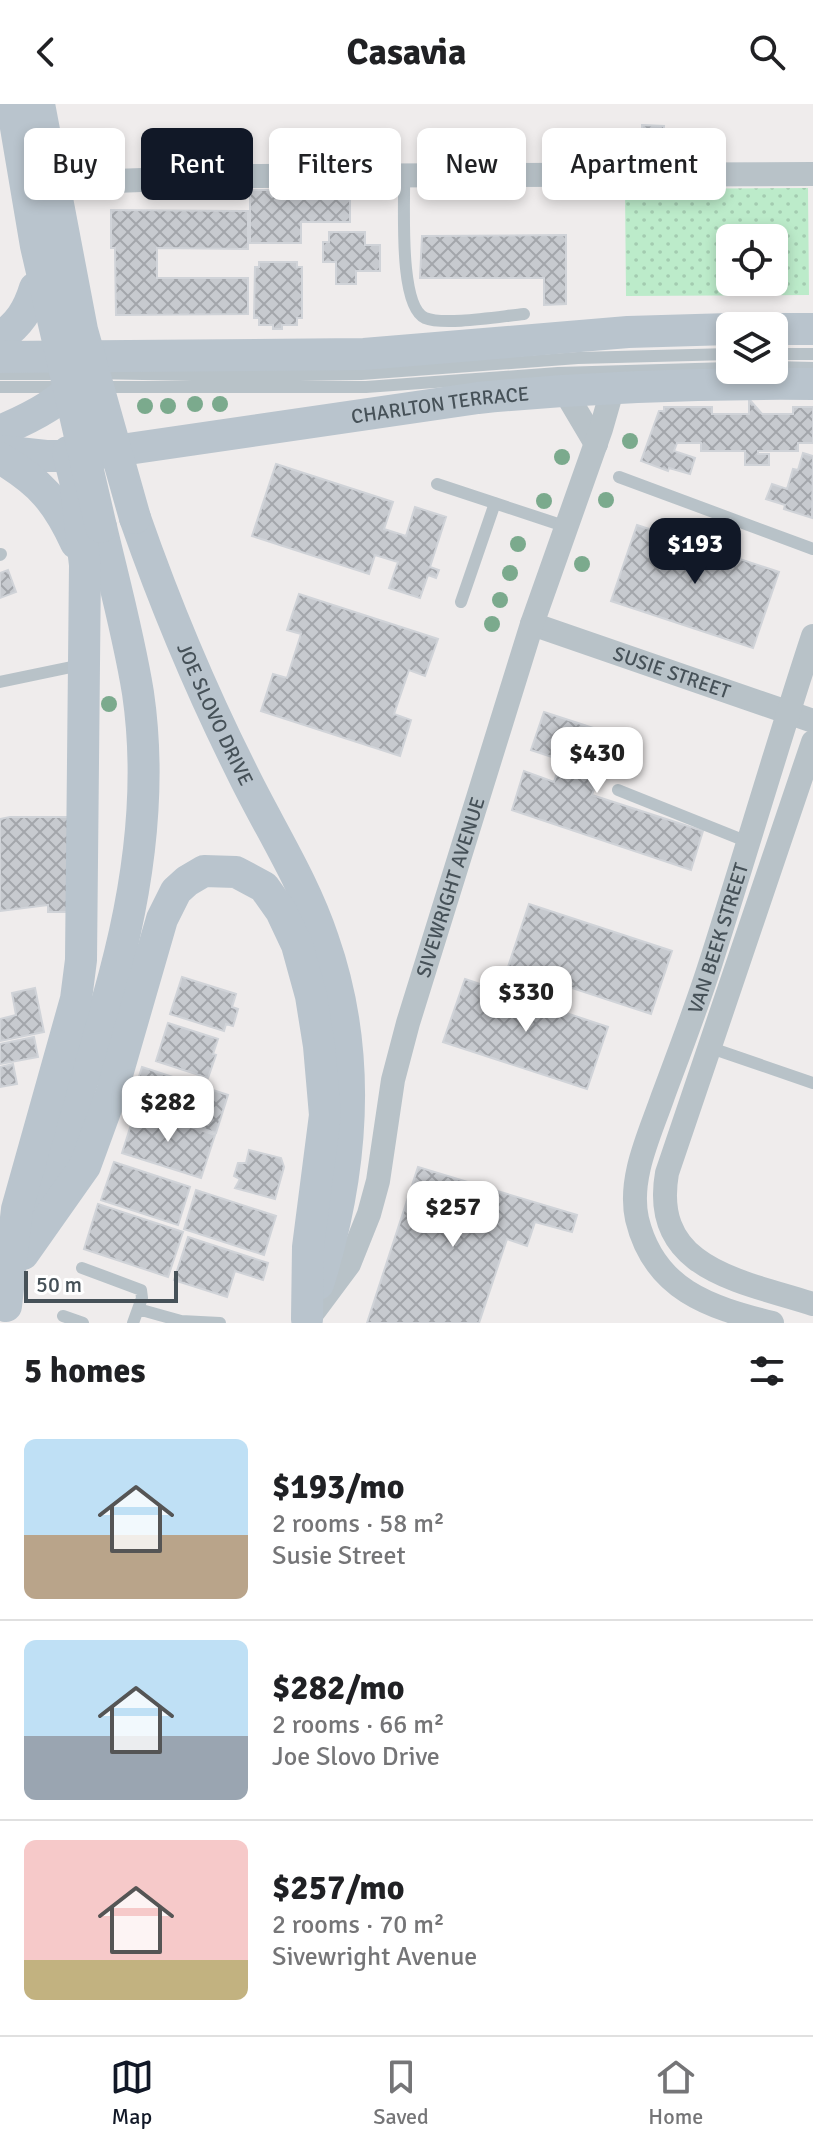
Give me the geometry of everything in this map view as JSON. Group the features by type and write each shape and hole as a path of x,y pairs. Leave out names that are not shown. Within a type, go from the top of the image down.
{"main road":[{"path":"1,104 35,288 66,376"},
{"path":"3,1314 112,991 139,854 142,766 138,694 36,246 12,104"},
{"name":"JOE SLOVO DRIVE","path":"39,104 82,330 135,518 161,592 204,692 300,883 335,979 344,1020 351,1090 348,1151 332,1240 306,1321"},
{"path":"46,104 50,128"},
{"path":"3,1314 17,1209 76,999 81,960 85,565 69,457 59,200"},
{"path":"0,338 29,308 35,288"},
{"path":"0,357 66,376 628,332 716,329"},
{"path":"788,329 813,329"},
{"path":"0,431 21,421 66,376"},
{"name":"CHARLTON TERRACE","path":"0,451 69,457 478,398 564,390 813,384"},
{"path":"0,458 39,484 50,496 64,518 85,565"},
{"path":"23,1254 85,1166 112,1092 162,919 176,891 204,871 236,872 264,887 281,911 297,945 311,996 319,1046 325,1115 308,1247 306,1321"}],"street":[{"path":"125,181 254,176 813,174"},
{"name":"SIVEWRIGHT AVENUE","path":"306,1321 349,1264 369,1214 378,1181 393,1080 408,1023 532,624 613,387"},
{"path":"564,390 596,444"},
{"name":"SUSIE STREET","path":"532,624 813,721"},
{"name":"VAN BEEK STREET","path":"772,1323 726,1311 673,1283 659,1268 645,1241 635,1204 641,1161 690,1021 813,636"},
{"name":"VAN BEEK STREET","path":"670,1228 665,1210 667,1173 813,742"},
{"path":"745,852 771,868"},
{"path":"690,1021 714,1039"},
{"path":"645,1241 670,1228 678,1244 703,1265 813,1304"}],"lane":[{"path":"404,175 406,271 411,302 418,313 440,321 524,314"},
{"path":"0,387 66,376 361,374 578,358 716,354"},
{"path":"788,354 813,354"},
{"path":"788,367 813,368"},
{"path":"0,374 366,387 572,372 716,368"},
{"path":"619,477 813,549"},
{"path":"437,484 567,527"},
{"path":"461,602 495,503"},
{"path":"0,682 84,665"},
{"path":"618,790 745,852"},
{"path":"714,1039 813,1083"},
{"path":"82,1268 141,1290 142,1298 133,1323"},
{"path":"138,1309 181,1321 220,1323"},
{"path":"63,1316 83,1323"}],"green space":[{"path":"726,188 808,188 809,295 788,295 788,224 716,224 716,296 626,296 625,200 726,200"}],"building":[{"path":"642,125 664,126 664,128 642,128"},
{"path":"253,190 269,190 269,200 350,200 350,222 301,222 301,243 250,243 250,200 253,200"},
{"path":"111,210 248,211 248,249 157,248 157,278 248,278 248,314 116,315"},
{"path":"329,232 365,232 365,245 380,245 380,271 356,271 356,284 336,284 336,262 323,262 323,242 329,242"},
{"path":"566,235 566,304 544,305 544,278 420,278 422,236"},
{"path":"259,262 297,262 297,267 302,267 302,318 297,318 297,325 282,325 282,329 273,329 273,325 259,325 259,318 254,318 255,267 259,267"},
{"path":"749,399 762,414 793,414 793,407 813,407 813,443 798,443 798,451 758,451 758,454 769,454 769,465 745,465 745,451 701,451 701,443 677,443 674,451 695,458 690,474 669,468 668,471 641,461 659,411 664,411 664,407 712,407 712,414 749,414"},
{"path":"803,453 813,456 812,518 766,499 772,484 787,489 793,469 798,470"},
{"path":"276,464 393,502 384,529 406,536 415,507 446,517 430,567 439,570 436,578 428,575 420,598 389,588 398,562 375,555 369,574 252,536"},
{"path":"637,525 779,572 753,648 611,601"},
{"path":"8,570 16,592 0,598 0,573"},
{"path":"299,594 438,639 425,676 409,670 394,714 411,720 400,756 261,711 273,674 287,678 301,634 287,630"},
{"path":"544,712 627,739 615,777 600,773 592,795 703,831 691,870 512,810 524,771 554,782 561,760 531,750"},
{"path":"69,817 70,912 48,912 48,905 0,911 0,819"},
{"path":"529,904 672,951 651,1014 508,967"},
{"path":"182,977 236,994 232,1007 238,1009 233,1026 226,1024 224,1031 170,1014"},
{"path":"465,979 608,1027 587,1089 443,1042"},
{"path":"35,988 44,1032 0,1041 0,1019 16,1015 12,993"},
{"path":"168,1023 218,1039 208,1078 156,1061"},
{"path":"34,1037 38,1057 0,1064 0,1044"},
{"path":"13,1064 17,1084 0,1087 0,1067"},
{"path":"142,1067 228,1095 216,1133 130,1105"},
{"path":"136,1109 215,1135 201,1178 122,1153"},
{"path":"249,1150 281,1158 284,1167 275,1199 235,1188 240,1179 234,1176 238,1163 246,1163"},
{"path":"114,1162 190,1187 178,1225 101,1200"},
{"path":"418,1167 577,1215 572,1232 535,1222 527,1246 507,1239 479,1323 367,1323"},
{"path":"196,1190 276,1216 264,1255 184,1229"},
{"path":"98,1204 183,1232 168,1277 84,1249"},
{"path":"188,1237 268,1263 263,1280 235,1271 227,1297 174,1280"}]}
